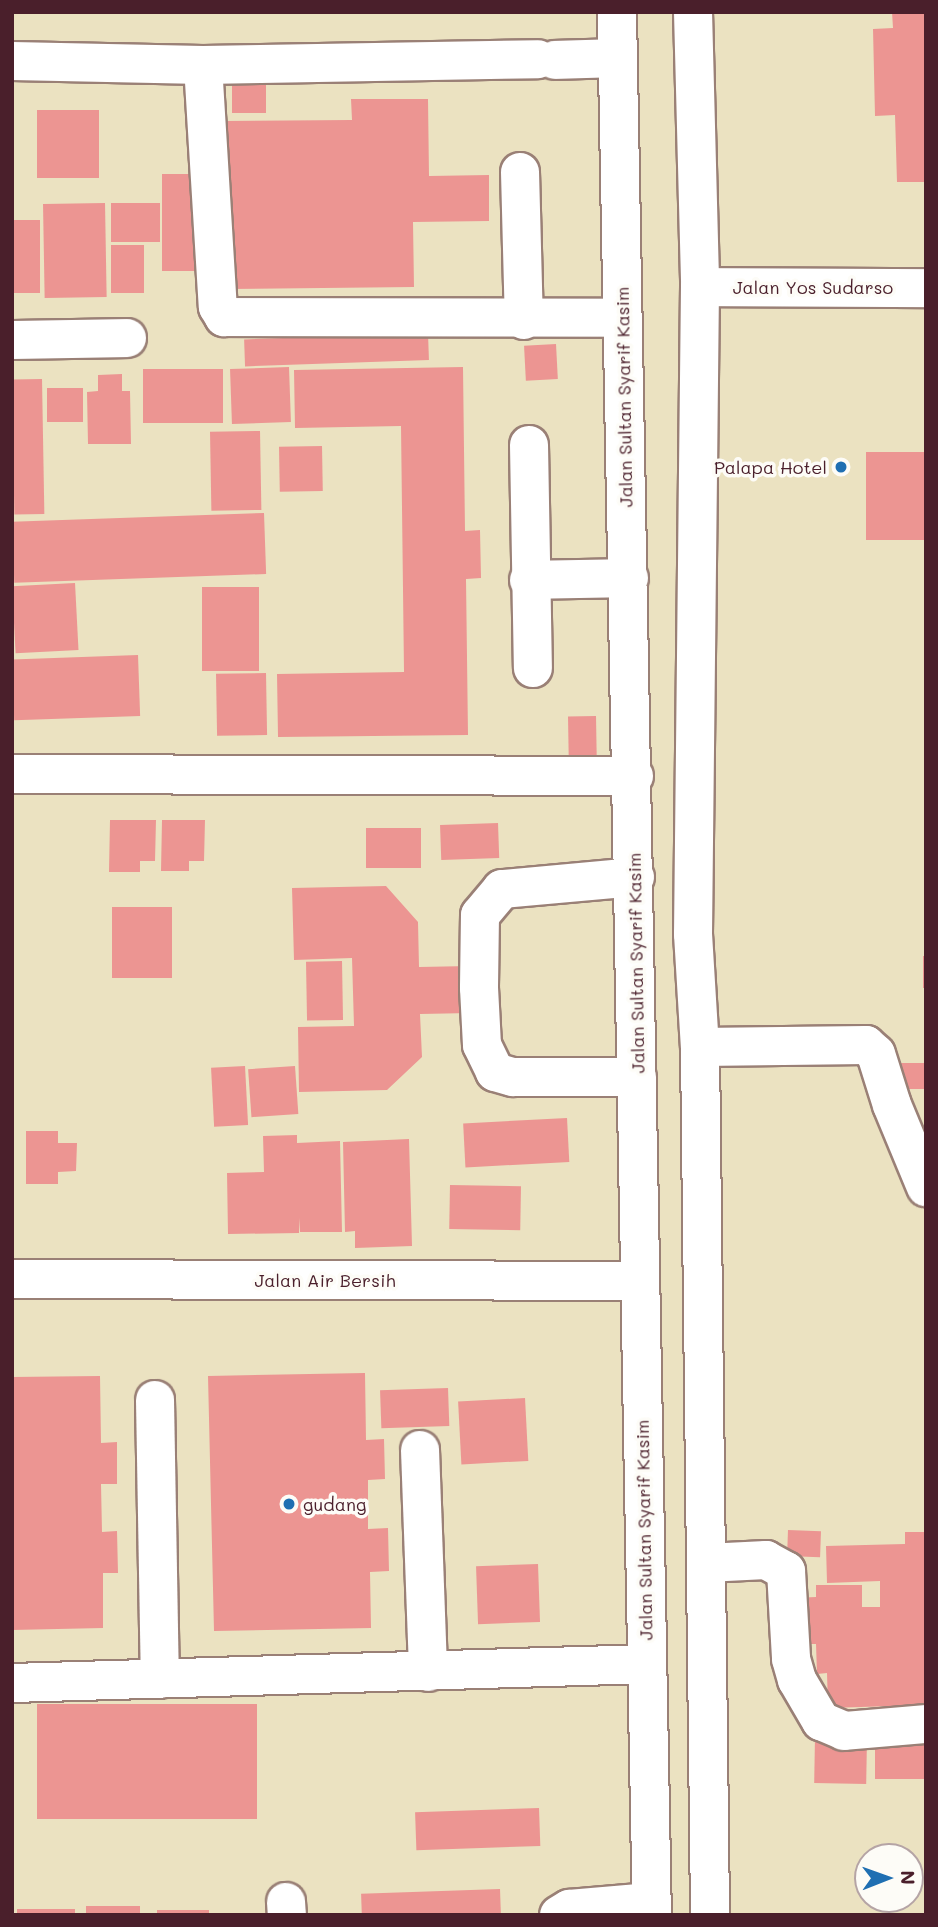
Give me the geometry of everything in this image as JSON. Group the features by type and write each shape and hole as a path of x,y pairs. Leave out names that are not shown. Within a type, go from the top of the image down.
{"street":[{"name":"Jalan Sultan Syarif Kasim","path":"617,12 622,318 635,776 638,1282 651,1909"},
{"path":"693,12 700,287 693,934 700,1047 710,1915"},
{"path":"12,61 203,65 617,58"},
{"path":"203,65 218,307 224,317 524,320 622,318"},
{"path":"520,172 524,320"},
{"name":"Jalan Yos Sudarso","path":"700,287 926,288"},
{"path":"12,340 127,338"},
{"path":"529,445 529,580 533,668"},
{"path":"529,580 629,578"},
{"path":"12,774 635,776"},
{"path":"635,877 502,888 480,915 479,988 482,1045 495,1072 513,1077 637,1077"},
{"path":"700,1047 866,1045 876,1054 892,1105 926,1187"},
{"name":"Jalan Air Bersih","path":"12,1279 638,1282"},
{"path":"155,1400 160,1678"},
{"path":"420,1450 428,1672"},
{"path":"706,1563 766,1560 786,1571 791,1659 797,1680 821,1721 844,1731 926,1724"},
{"path":"12,1683 428,1672 648,1677 707,1687"},
{"path":"559,1915 569,1909 651,1909"}],"building":[{"path":"892,12 926,12 926,182 897,182 895,115 875,116 873,29 893,28"},
{"path":"232,75 266,75 266,113 232,113"},
{"path":"351,99 428,99 429,176 489,175 489,221 413,222 414,287 227,289 224,121 352,120"},
{"path":"37,110 99,110 99,178 37,178"},
{"path":"162,174 195,174 195,271 162,271"},
{"path":"105,203 107,297 45,298 43,204"},
{"path":"111,203 160,203 160,242 111,242"},
{"path":"12,220 40,220 40,293 12,293"},
{"path":"111,245 144,245 144,293 111,293"},
{"path":"428,333 429,360 245,366 244,339"},
{"path":"556,344 558,379 526,381 524,346"},
{"path":"289,367 291,422 232,424 230,369"},
{"path":"463,367 465,531 480,530 481,578 466,579 468,735 278,737 277,674 404,672 401,426 295,428 294,370"},
{"path":"143,369 223,369 223,423 143,423"},
{"path":"122,374 122,391 130,391 131,444 88,444 87,392 98,391 98,375"},
{"path":"42,379 44,514 14,515 12,380"},
{"path":"47,388 83,388 83,422 47,422"},
{"path":"260,431 261,510 211,511 210,432"},
{"path":"322,446 323,491 280,492 279,447"},
{"path":"866,452 926,452 926,540 866,540"},
{"path":"264,513 266,574 14,583 12,522"},
{"path":"75,583 79,650 16,653 12,586"},
{"path":"202,587 259,587 259,671 202,671"},
{"path":"138,655 140,716 14,720 12,659"},
{"path":"266,673 267,735 217,736 216,674"},
{"path":"568,716 596,716 597,757 569,757"},
{"path":"110,820 156,820 155,861 140,861 140,872 109,872"},
{"path":"162,820 205,820 204,861 189,861 189,871 161,871"},
{"path":"498,823 499,858 441,860 440,825"},
{"path":"366,828 421,828 421,868 366,868"},
{"path":"386,886 418,922 419,967 470,966 471,1013 420,1014 422,1057 387,1090 299,1092 298,1027 354,1026 352,958 294,960 292,888"},
{"path":"112,907 172,907 172,978 112,978"},
{"path":"923,956 926,956 926,988 923,988"},
{"path":"342,961 343,1020 307,1021 306,962"},
{"path":"894,1063 926,1063 926,1089 894,1089"},
{"path":"245,1066 248,1125 214,1127 211,1068"},
{"path":"295,1066 298,1114 251,1117 248,1069"},
{"path":"567,1118 569,1162 465,1167 463,1123"},
{"path":"26,1131 58,1131 58,1143 77,1143 76,1171 58,1172 58,1184 26,1184"},
{"path":"297,1135 297,1143 340,1141 342,1232 300,1232 299,1218 299,1233 228,1234 227,1173 264,1172 263,1136"},
{"path":"409,1139 412,1246 355,1248 355,1231 345,1232 343,1142"},
{"path":"450,1185 521,1186 520,1230 449,1229"},
{"name":"gudang","path":"365,1373 366,1440 384,1439 385,1479 368,1480 368,1529 388,1528 389,1571 370,1572 371,1628 214,1631 208,1376"},
{"path":"100,1376 101,1443 117,1442 117,1484 101,1484 102,1532 117,1531 118,1573 103,1573 103,1628 12,1630 12,1377"},
{"path":"448,1388 449,1426 381,1428 380,1390"},
{"path":"525,1398 528,1461 461,1464 458,1402"},
{"path":"788,1530 821,1531 820,1557 787,1556"},
{"path":"905,1532 926,1532 926,1705 828,1708 827,1673 817,1674 816,1644 793,1644 793,1598 816,1597 816,1585 862,1585 862,1607 880,1607 880,1581 827,1583 826,1546 905,1544"},
{"path":"538,1564 540,1622 478,1624 476,1566"},
{"path":"37,1704 257,1704 257,1819 37,1819"},
{"path":"815,1737 867,1738 866,1784 814,1783"},
{"path":"875,1744 926,1744 926,1779 875,1779"},
{"path":"539,1808 540,1846 416,1850 415,1812"},
{"path":"500,1889 501,1915 362,1915 361,1894"},
{"path":"86,1906 140,1906 140,1915 86,1915"},
{"path":"17,1909 75,1909 75,1915 17,1915"},
{"path":"157,1910 209,1910 209,1915 157,1915"}],"place":[{"name":"Palapa Hotel","path":"841,467"},
{"name":"gudang","path":"289,1504"}]}
